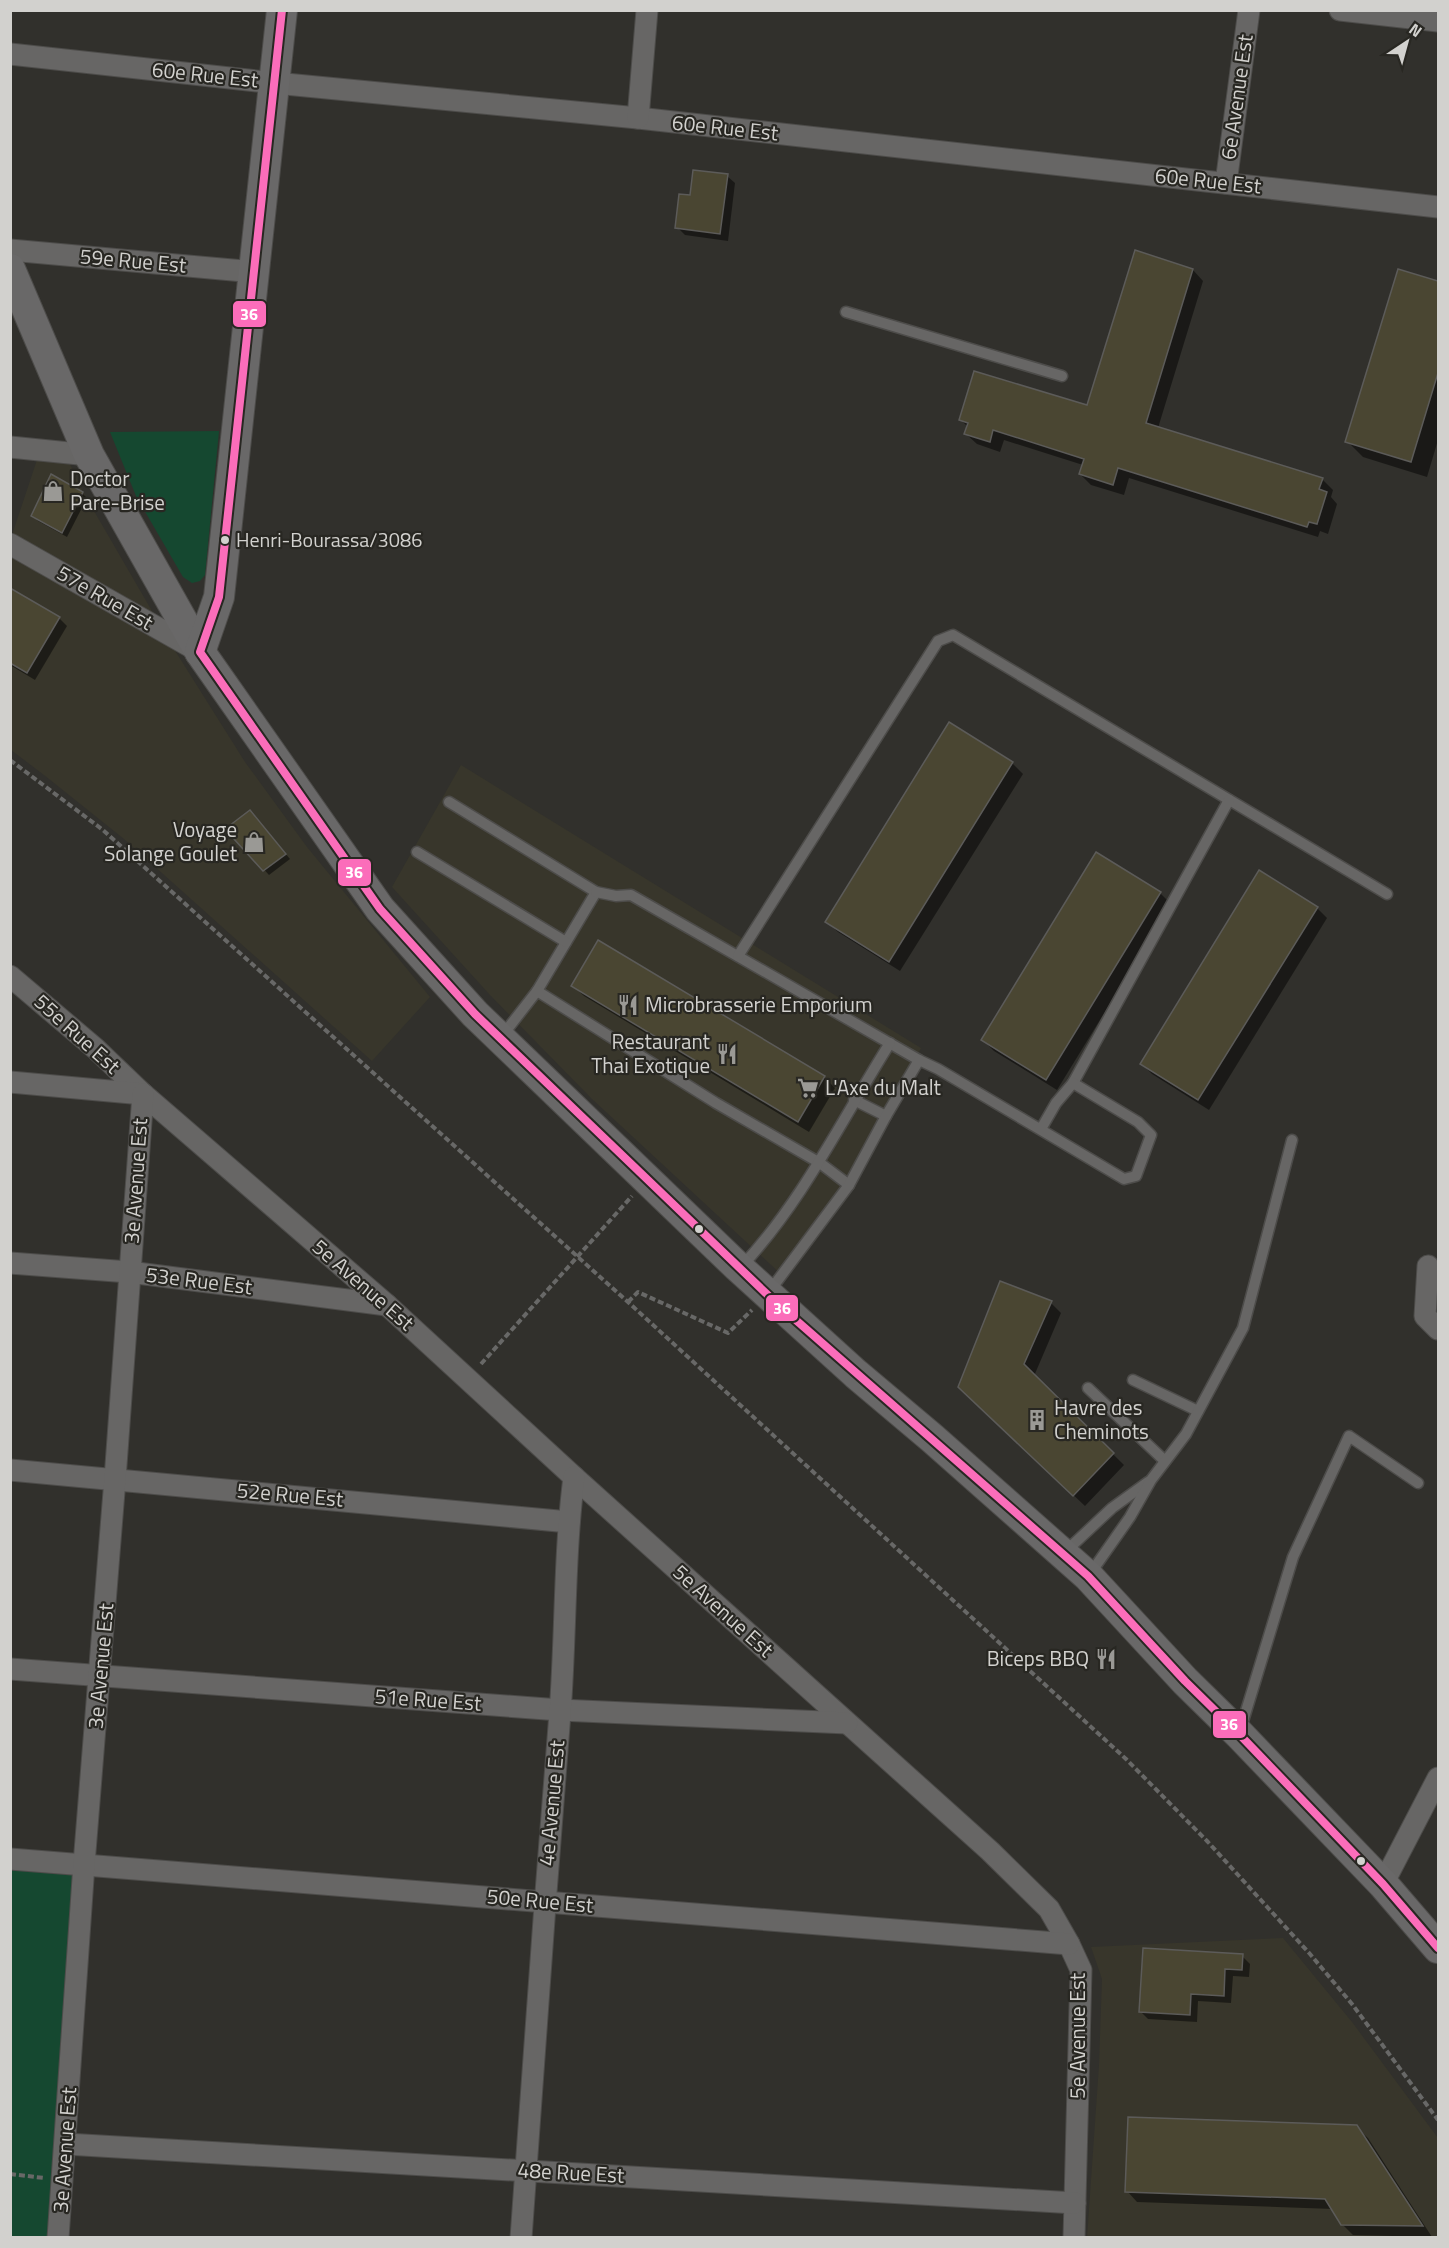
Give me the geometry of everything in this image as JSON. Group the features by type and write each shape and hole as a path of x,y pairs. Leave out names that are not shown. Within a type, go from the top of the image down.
{"main road":[{"path":"200,652 219,597 282,10"},
{"path":"10,269 89,455 200,652 380,909 475,1014 740,1269 856,1374 1088,1576 1185,1681 1383,1884 1438,1948"},
{"path":"1383,1884 1438,1972"}],"street":[{"path":"638,118 647,10"},
{"name":"6e Avenue Est","path":"1226,183 1249,10"},
{"path":"1340,10 1438,21"},
{"name":"60e Rue Est","path":"10,54 275,83 638,118 1438,207"},
{"name":"59e Rue Est","path":"10,250 255,272"},
{"path":"10,447 89,455"},
{"name":"57e Rue Est","path":"10,544 200,652"},
{"name":"55e Rue Est","path":"10,975 96,1048 143,1094"},
{"path":"10,1082 143,1094"},
{"name":"3e Avenue Est","path":"58,2238 143,1094"},
{"name":"5e Avenue Est","path":"143,1094 387,1305 574,1477 990,1851 1048,1909 1069,1944 1081,1970 1074,2238"},
{"name":"53e Rue Est","path":"10,1263 129,1272 387,1305"},
{"path":"1428,1266 1425,1316 1438,1329"},
{"name":"52e Rue Est","path":"10,1470 568,1522"},
{"name":"4e Avenue Est","path":"521,2238 543,1902 560,1710 568,1522 574,1477"},
{"name":"51e Rue Est","path":"10,1669 560,1710 847,1723"},
{"path":"1383,1884 1438,1778"},
{"name":"50e Rue Est","path":"10,1858 1069,1944"},
{"name":"48e Rue Est","path":"66,2144 1075,2203"}],"lane":[{"path":"846,312 1062,376"},
{"path":"738,956 938,641 953,635 1387,894"},
{"path":"1041,1129 1056,1103 1073,1083 1229,800"},
{"path":"449,802 596,892 616,896 631,895 938,1069 1124,1179 1136,1176 1150,1135 1138,1122 1073,1083"},
{"path":"417,852 566,942"},
{"path":"501,1039 537,991 596,892"},
{"path":"537,991 716,1103 819,1163 849,1185"},
{"path":"740,1269 767,1239 819,1163 854,1100 890,1043"},
{"path":"767,1294 849,1185 919,1060"},
{"path":"854,1100 886,1116"},
{"path":"1088,1576 1130,1517 1151,1480 1186,1434 1243,1328 1292,1140"},
{"path":"1133,1380 1198,1410"},
{"path":"1088,1388 1166,1461"},
{"path":"1239,1734 1293,1557 1349,1436 1418,1483"},
{"path":"1063,1553 1112,1508 1151,1480"}],"path":[{"path":"10,760 103,830 628,1302 1126,1759 1191,1824 1275,1914 1338,1988 1438,2120"},
{"path":"468,1378 646,1180"},
{"path":"628,1302 638,1292 728,1333 767,1294"},
{"path":"10,2174 63,2180"}],"shaded area":[{"path":"37,460 70,464 83,492 174,649 245,762 307,847 430,997 372,1061 124,839 11,750 11,538"},
{"path":"461,765 921,1048 838,1208 784,1277 592,1099 490,995 392,887"},
{"path":"1283,1938 1352,2022 1438,2138 1438,2237 1087,2238 1099,2065 1102,1979 1091,1947"}],"green space":[{"path":"219,431 205,575 200,581 192,583 183,577 136,496 110,432"},
{"path":"10,1859 84,1864 58,2237 11,2237"}],"building":[{"path":"693,170 728,174 720,234 675,228 679,194 690,195"},
{"path":"1135,250 1193,269 1146,423 1323,478 1319,489 1327,492 1317,524 1309,522 1307,527 1118,468 1113,485 1079,474 1084,459 993,430 990,442 964,434 968,423 959,420 974,371 1087,405"},
{"path":"1398,269 1438,281 1438,373 1411,462 1345,442"},
{"path":"51,474 83,492 62,533 31,516"},
{"path":"10,588 60,617 27,673 10,663"},
{"path":"949,722 1013,762 889,962 825,922"},
{"path":"250,810 286,854 263,871 225,829"},
{"path":"1096,852 1161,892 1046,1080 981,1040"},
{"path":"1259,870 1318,907 1198,1100 1140,1064"},
{"path":"598,940 825,1076 798,1122 571,986"},
{"name":"Havre des Cheminots","path":"1000,1281 1052,1301 1024,1364 1114,1453 1073,1496 958,1387"},
{"path":"1143,1948 1243,1954 1242,1970 1225,1969 1224,1996 1191,1994 1190,2015 1139,2012"},
{"path":"1128,2117 1357,2125 1423,2226 1341,2225 1325,2199 1125,2192"}],"transit line":[{"name":"36","path":"282,10 219,597 200,652 380,909 475,1014 773,1300 1088,1576 1185,1681 1383,1884 1438,1948"}],"place":[{"name":"Doctor Pare-Brise","path":"53,491"},
{"name":"Henri-Bourassa/3086","path":"225,540"},
{"name":"Voyage Solange Goulet","path":"254,842"},
{"name":"Microbrasserie Emporium","path":"628,1005"},
{"name":"Restaurant Thai Exotique","path":"727,1054"},
{"name":"L'Axe du Malt","path":"808,1088"},
{"name":"Havre des Cheminots","path":"1037,1420"},
{"name":"Biceps BBQ","path":"1106,1659"}]}
